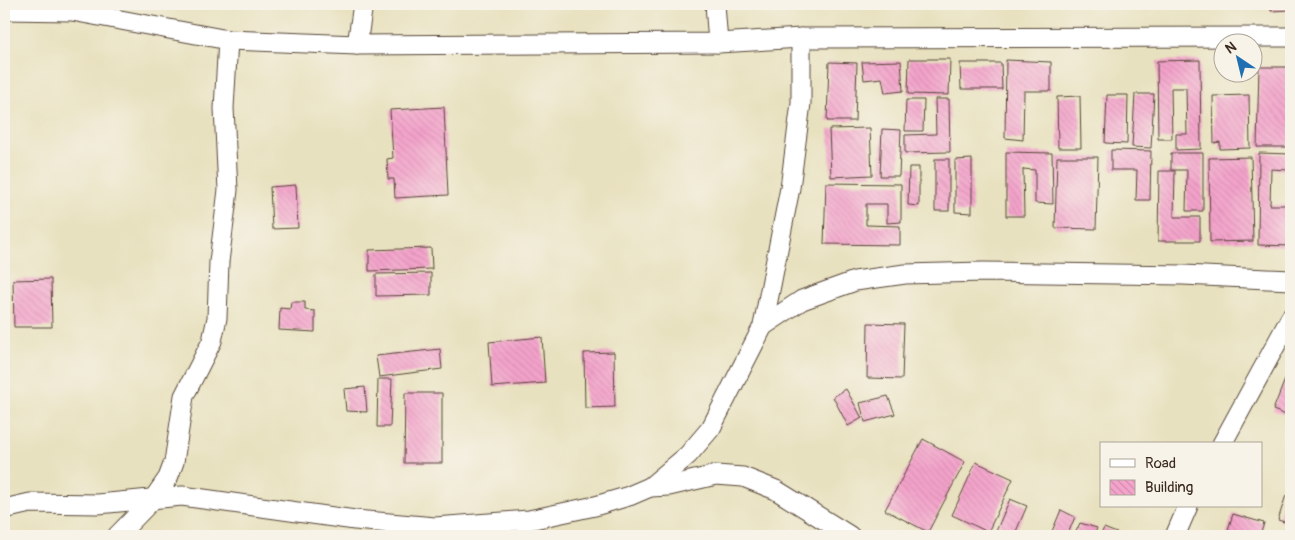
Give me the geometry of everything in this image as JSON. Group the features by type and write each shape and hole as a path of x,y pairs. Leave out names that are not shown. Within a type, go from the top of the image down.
{"street":[{"path":"357,45 363,4"},
{"path":"716,4 718,43"},
{"path":"4,10 72,11 228,40 357,45 718,43 800,38 1291,37"},
{"path":"4,509 30,504 98,504 182,496 355,520 435,526 529,520 595,506 629,496 650,487 688,455 711,428 763,326 790,188 801,103 800,38"},
{"path":"117,536 154,498 168,478 174,462 184,396 212,341 217,318 219,262 228,190 224,108 228,40"},
{"path":"763,326 802,300 854,280 905,274 1002,272 1183,275 1291,280"},
{"path":"1223,442 1291,317"},
{"path":"650,487 669,486 716,475 743,477 776,490 850,536"},
{"path":"1175,536 1187,508"}],"building":[{"path":"892,4 949,4 949,8 892,8"},
{"path":"1270,4 1291,4 1291,10 1271,11"},
{"path":"909,59 950,59 949,95 908,94"},
{"path":"1006,60 1051,62 1051,91 1024,91 1023,140 1005,138"},
{"path":"1200,60 1201,149 1176,150 1176,134 1187,134 1186,88 1171,88 1172,139 1158,139 1157,61"},
{"path":"901,61 903,91 885,93 882,78 864,80 862,62"},
{"path":"829,62 857,63 855,121 827,121"},
{"path":"960,63 1001,63 1002,89 961,89"},
{"path":"1262,67 1291,67 1291,147 1257,147 1259,82 1262,82"},
{"path":"1135,94 1154,94 1151,148 1132,147"},
{"path":"1107,95 1128,95 1127,144 1105,143"},
{"path":"1249,95 1250,148 1220,149 1220,142 1214,143 1213,96"},
{"path":"1080,96 1081,148 1058,148 1057,97"},
{"path":"935,99 949,99 950,152 905,153 905,135 936,134"},
{"path":"906,100 924,100 923,131 905,131"},
{"path":"444,107 448,195 395,198 394,179 388,179 387,159 393,158 390,110"},
{"path":"870,128 872,175 831,177 829,129"},
{"path":"882,129 901,130 899,176 880,176"},
{"path":"1111,150 1151,151 1150,200 1136,200 1137,170 1111,170"},
{"path":"1006,152 1052,153 1053,204 1035,203 1035,170 1023,169 1024,216 1006,216"},
{"path":"1171,153 1203,153 1203,211 1186,211 1187,170 1171,170"},
{"path":"1259,153 1291,154 1291,199 1287,199 1288,170 1271,169 1270,205 1291,205 1291,246 1258,245"},
{"path":"1057,157 1098,157 1096,229 1055,228"},
{"path":"1251,157 1253,241 1210,242 1209,158"},
{"path":"935,159 949,159 949,211 935,211"},
{"path":"972,159 972,213 955,212 955,160"},
{"path":"909,167 919,167 919,206 908,205"},
{"path":"1159,171 1175,171 1174,217 1200,217 1200,241 1158,241"},
{"path":"826,183 901,184 901,222 887,223 887,204 866,204 866,225 900,226 900,245 824,244"},
{"path":"296,185 298,228 272,229 270,187"},
{"path":"431,248 432,269 369,271 369,250"},
{"path":"431,273 431,295 376,296 376,274"},
{"path":"51,279 52,327 14,327 13,280"},
{"path":"291,302 305,302 305,310 315,311 315,332 279,330 280,308 290,309"},
{"path":"868,323 904,324 902,379 867,378"},
{"path":"542,337 545,383 492,387 489,342"},
{"path":"440,349 442,369 379,377 376,356"},
{"path":"614,352 615,407 585,408 584,353"},
{"path":"1286,377 1291,379 1291,417 1273,410"},
{"path":"378,379 392,379 390,427 377,427"},
{"path":"365,387 367,412 346,411 344,389"},
{"path":"846,389 862,418 848,426 833,397"},
{"path":"405,393 442,393 442,463 404,463"},
{"path":"888,396 895,414 865,422 860,403"},
{"path":"923,439 965,462 928,532 885,510"},
{"path":"976,462 1013,479 988,532 952,515"},
{"path":"1286,495 1291,496 1291,524 1278,520"},
{"path":"1010,499 1027,506 1014,536 994,536"},
{"path":"1061,510 1075,517 1067,536 1050,536"},
{"path":"1233,514 1264,523 1260,536 1226,536"},
{"path":"1080,523 1097,528 1094,536 1074,536"},
{"path":"1104,528 1124,536 1100,536"},
{"path":"466,533 507,534 509,536 466,536"}]}
